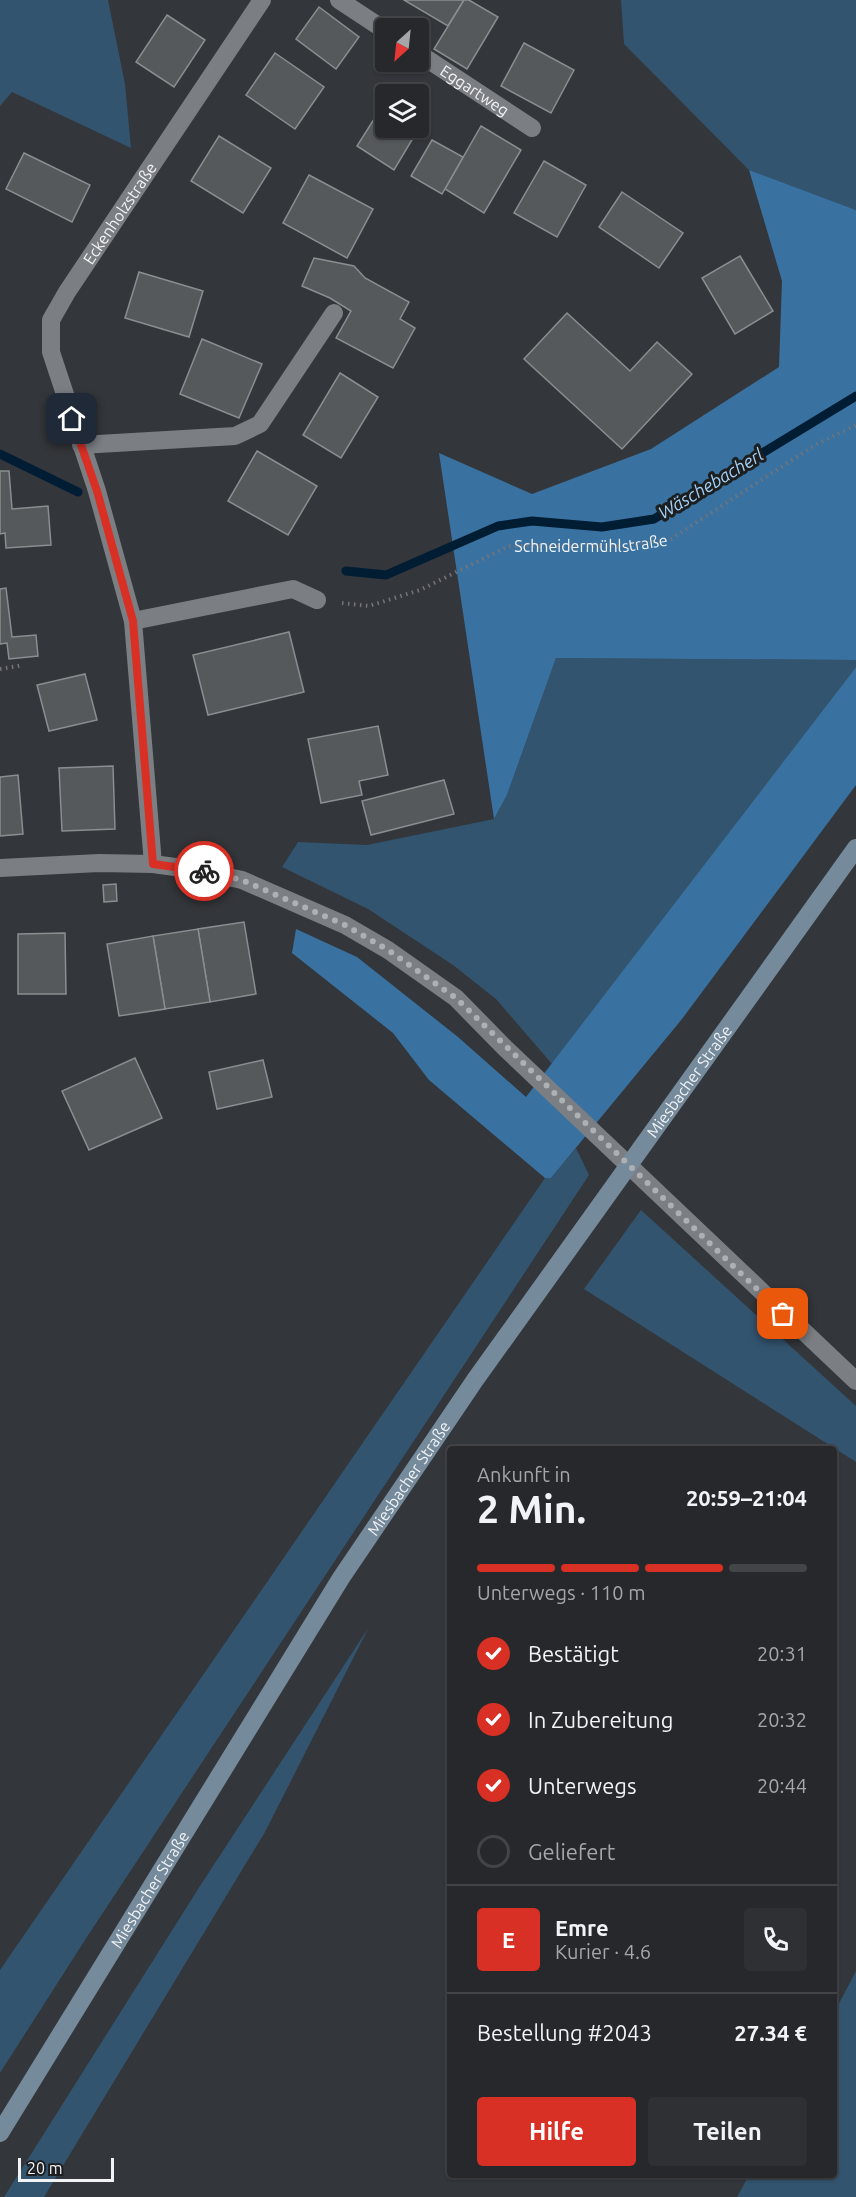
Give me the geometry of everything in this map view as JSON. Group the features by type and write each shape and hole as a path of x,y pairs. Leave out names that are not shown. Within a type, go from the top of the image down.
{"main road":[{"name":"Miesbacher Straße","path":"0,2133 341,1578 475,1380 856,848"}],"street":[{"name":"Eckenholzstraße","path":"153,864 133,621 97,491 51,352 51,320 67,292 262,0"},
{"path":"339,0 375,24"},
{"name":"Eggartweg","path":"429,60 532,128"},
{"path":"81,445 235,436 260,424 334,313"},
{"path":"133,621 293,589 317,600"},
{"path":"0,868 99,863 153,864 197,870 242,880 273,892 354,930 388,950 456,998 512,1055 856,1381"}],"path":[{"name":"Schneidermühlstraße","path":"317,600 369,606 420,590 509,546 624,546 671,539 806,451 856,425"},
{"path":"0,669 23,665"}],"shaded area":[{"path":"0,0 108,0 125,84 131,148 12,92 0,106"},
{"path":"621,0 856,0 856,210 749,170 624,44"},
{"path":"749,170 856,210 856,660 556,658 507,795 494,819 439,453 532,494 651,449 779,367 782,281"},
{"path":"556,658 856,660 856,667 552,1064 496,999 453,965 368,909 282,867 298,842 367,845 494,819 507,795"},
{"path":"856,667 856,785 682,1019 551,1178 545,1178 429,1080 393,1033 292,953 296,929 357,957 458,1037 526,1097"},
{"path":"576,1148 589,1175 85,1940 0,2073 0,1970 545,1178 551,1178"},
{"path":"641,1210 856,1406 856,1462 837,1450 837,1446 831,1446 584,1289"},
{"path":"369,1627 265,1832 44,2197 4,2197 200,1886"},
{"path":"856,1971 856,2197 737,2197 747,2178 837,2178 837,2007"}],"building":[{"path":"404,0 464,0 448,26"},
{"path":"464,0 469,0 498,17 467,69 434,49"},
{"path":"319,7 359,37 336,69 296,39"},
{"path":"167,15 205,40 174,87 136,62"},
{"path":"524,43 574,70 551,113 501,86"},
{"path":"275,53 324,87 295,129 246,95"},
{"path":"375,117 375,138 413,138 394,170 357,146"},
{"path":"481,126 521,150 484,213 445,189"},
{"path":"219,136 271,168 243,213 191,181"},
{"path":"432,140 463,157 442,194 411,176"},
{"path":"24,153 90,185 72,222 6,189"},
{"path":"544,161 586,185 557,237 514,213"},
{"path":"309,175 373,209 347,258 283,223"},
{"path":"622,192 683,233 659,268 599,227"},
{"path":"740,256 773,311 735,334 702,278"},
{"path":"314,258 354,266 365,278 409,302 400,319 415,328 393,368 336,338 351,311 330,298 302,286"},
{"path":"139,272 203,291 189,337 125,318"},
{"path":"567,313 630,371 657,342 692,374 622,449 524,359"},
{"path":"202,339 262,364 239,418 180,394"},
{"path":"340,373 378,397 341,458 303,435"},
{"path":"257,451 317,486 288,535 228,501"},
{"path":"0,471 9,471 12,509 48,506 51,545 6,548 5,533 0,534"},
{"path":"6,588 12,637 36,635 38,656 9,659 7,643 0,644 0,589"},
{"path":"289,632 304,692 208,715 193,655"},
{"path":"85,674 97,720 49,731 37,685"},
{"path":"378,726 388,775 359,781 362,795 321,803 308,739"},
{"path":"113,766 115,829 62,831 59,768"},
{"path":"18,775 23,834 0,836 0,777"},
{"path":"444,780 454,814 371,835 362,801"},
{"path":"116,884 117,901 104,902 103,885"},
{"path":"244,922 256,994 210,1002 198,929"},
{"path":"198,929 210,1002 165,1009 153,936"},
{"path":"65,933 66,994 18,994 18,934"},
{"path":"153,936 165,1009 119,1016 107,944"},
{"path":"135,1058 162,1118 89,1150 62,1091"},
{"path":"263,1060 272,1097 217,1109 209,1072"}],"waterway":[{"name":"Wäschebacherl","path":"346,571 386,575 498,526 532,521 602,527 654,519 856,396"},
{"path":"0,454 78,492"}],"way so far":[{"path":"204,871 242,880 345,925 388,950 456,998 504,1047 783,1314"}],"route":[{"path":"72,419 97,491 133,621 153,864 204,871"}]}
